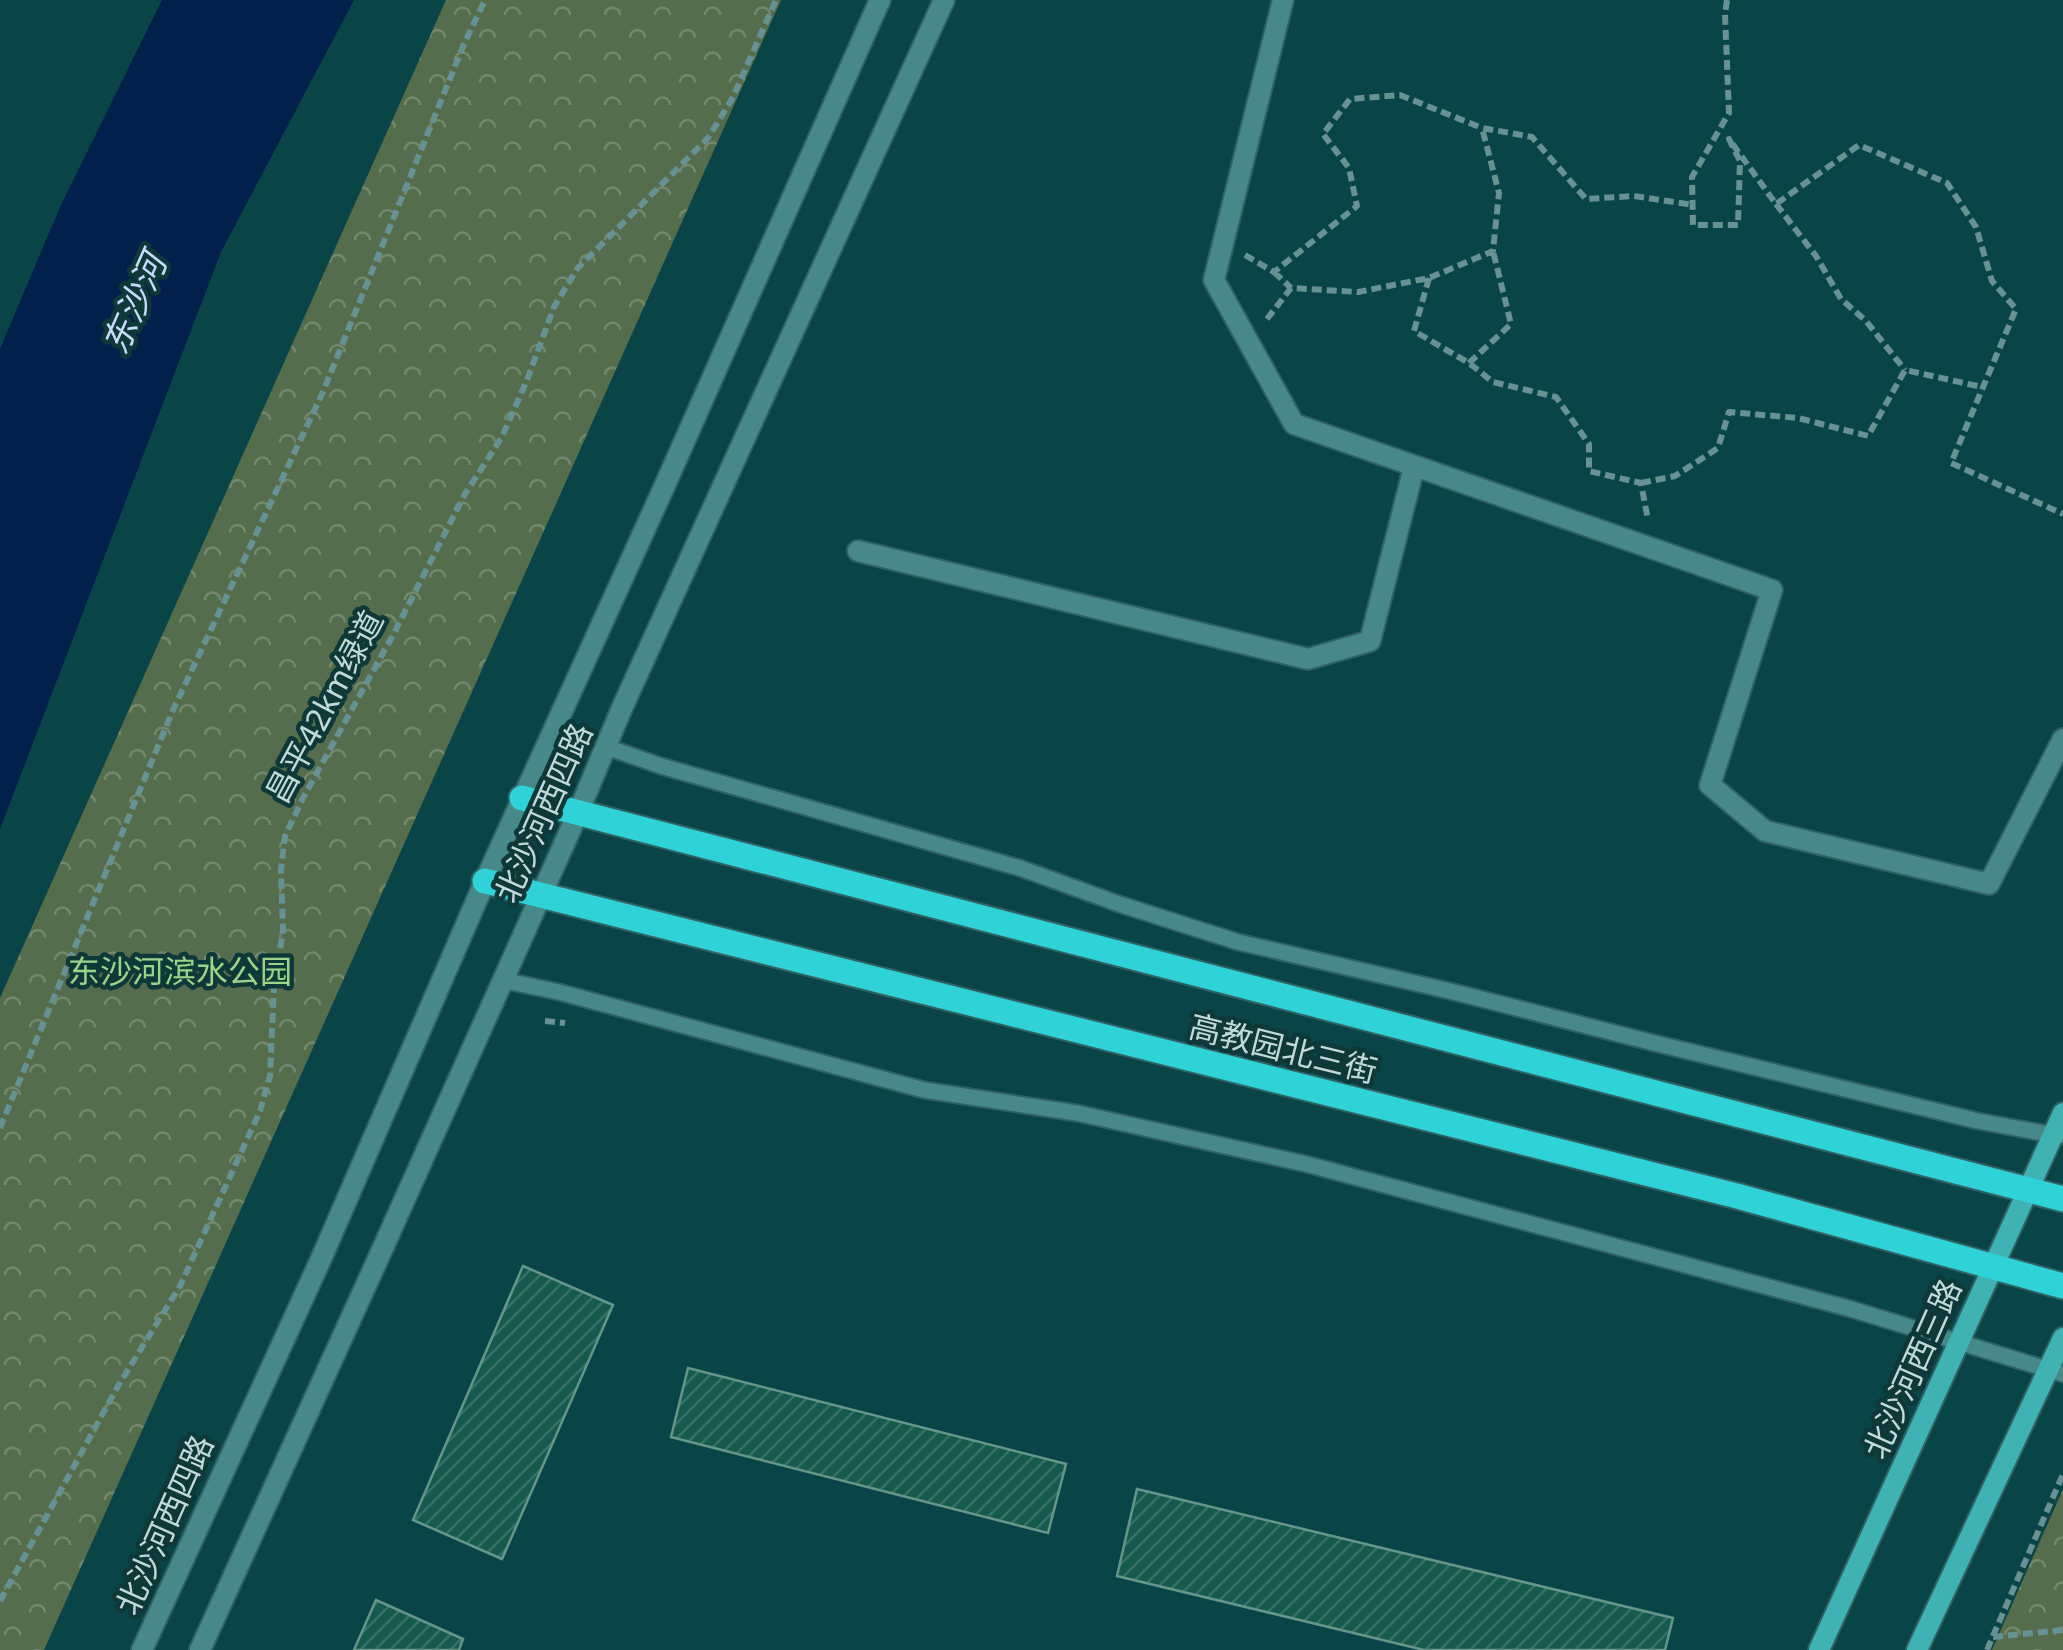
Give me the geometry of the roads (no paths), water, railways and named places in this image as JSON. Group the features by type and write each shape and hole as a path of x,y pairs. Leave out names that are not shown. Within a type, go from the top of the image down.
{"main road":[{"name":"高教园北三街","path":"522,798 2063,1200"},
{"name":"高教园北三街","path":"485,882 1718,1191 2063,1286"},
{"name":"北沙河西三路","path":"1819,1650 1992,1266 2058,1136 2063,1113"},
{"path":"1917,1650 2056,1372 2063,1338"}],"street":[{"name":"北沙河西四路","path":"142,1650 322,1259 522,798 880,0"},
{"name":"北沙河西四路","path":"200,1650 944,0"},
{"path":"1283,0 1214,280 1294,424 1772,590 1710,785 1765,831 1988,884 2063,739"},
{"path":"858,551 1308,659 1370,640 1414,467"}],"lane":[{"path":"607,748 1020,868 1238,942 1978,1121 2058,1136"},
{"path":"502,980 924,1090 1077,1112 1306,1164 1851,1310 2056,1372"}],"water":[{"name":"东沙河","path":"162,0 354,0 221,252 0,829 0,349 60,207"}],"park label":[{"name":"东沙河滨水公园","path":"180,972"}]}
